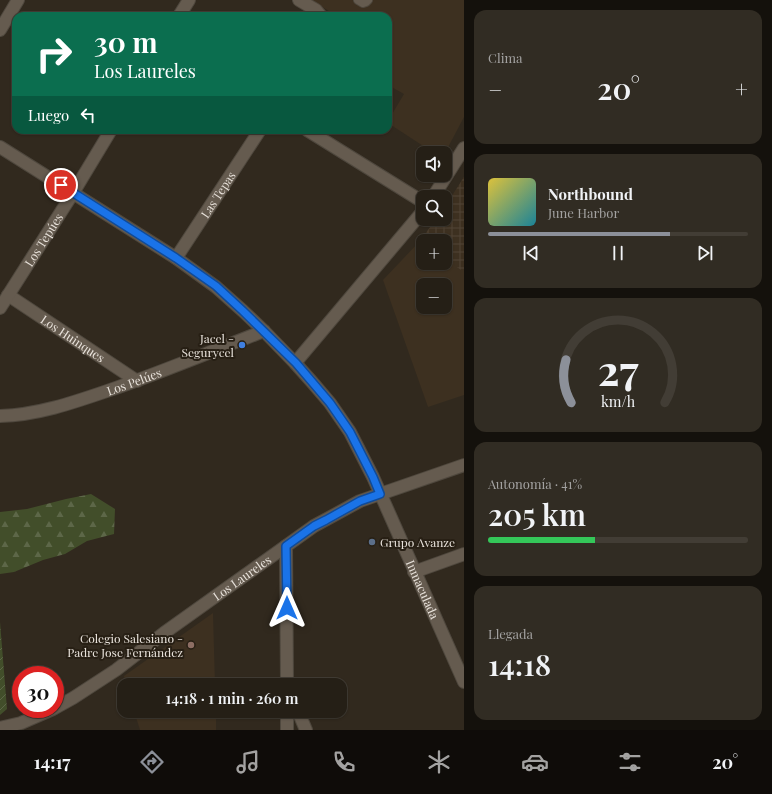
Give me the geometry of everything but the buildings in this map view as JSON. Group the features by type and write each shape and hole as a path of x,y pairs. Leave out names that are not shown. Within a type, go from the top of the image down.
{"street":[{"path":"0,30 18,0"},
{"path":"182,12 189,0"},
{"path":"299,0 318,12"},
{"name":"Los Tepúes","path":"0,308 109,134"},
{"name":"Las Tepas","path":"176,258 257,134"},
{"path":"313,134 416,198"},
{"name":"Inmaculada","path":"0,147 176,258 216,286 296,363 330,403 350,432 373,477 464,682"},
{"path":"437,190 464,148"},
{"path":"296,363 416,219"},
{"name":"Los Huinques","path":"8,295 137,381"},
{"name":"Los Pelúes","path":"0,416 50,409 84,399 137,381 264,331"},
{"name":"Los Laureles","path":"64,703 116,670 164,633 286,546 321,523 360,501 464,465"},
{"path":"286,546 287,678"},
{"path":"414,572 464,554"},
{"name":"Los Laureles","path":"0,728 21,723 32,718"},
{"path":"287,718 287,730"},
{"path":"301,718 306,730"}],"lane":[{"path":"358,0 363,3 368,0"}],"shaded area":[{"path":"311,0 464,0 464,117 449,146 423,146 392,126 392,114 404,94 392,87 392,12 330,12"},
{"path":"464,177 464,395 428,407 383,280 416,245 416,270 452,270 452,234 425,234 431,226 452,226 452,196"},
{"path":"464,177 464,272 452,264 452,234 425,234 431,226 452,226 452,196"},
{"name":"Colegio Salesiano - Padre Jose Fernández","path":"213,613 215,678 124,678 124,676"},
{"path":"136,718 216,718 216,730 140,730"}],"green space":[{"path":"91,494 115,509 114,534 87,541 65,554 43,560 14,572 0,574 0,512 27,509"},
{"path":"0,622 7,709 0,715"}],"place":[{"name":"Jacel - Segurycel","path":"242,345"},
{"name":"Grupo Avanze","path":"372,542"},
{"name":"Colegio Salesiano - Padre Jose Fernández","path":"191,645"}],"route":[{"path":"61,185 176,258 216,286 296,363 330,403 350,432 380,494 360,501 314,526 286,546 287,608"}]}
